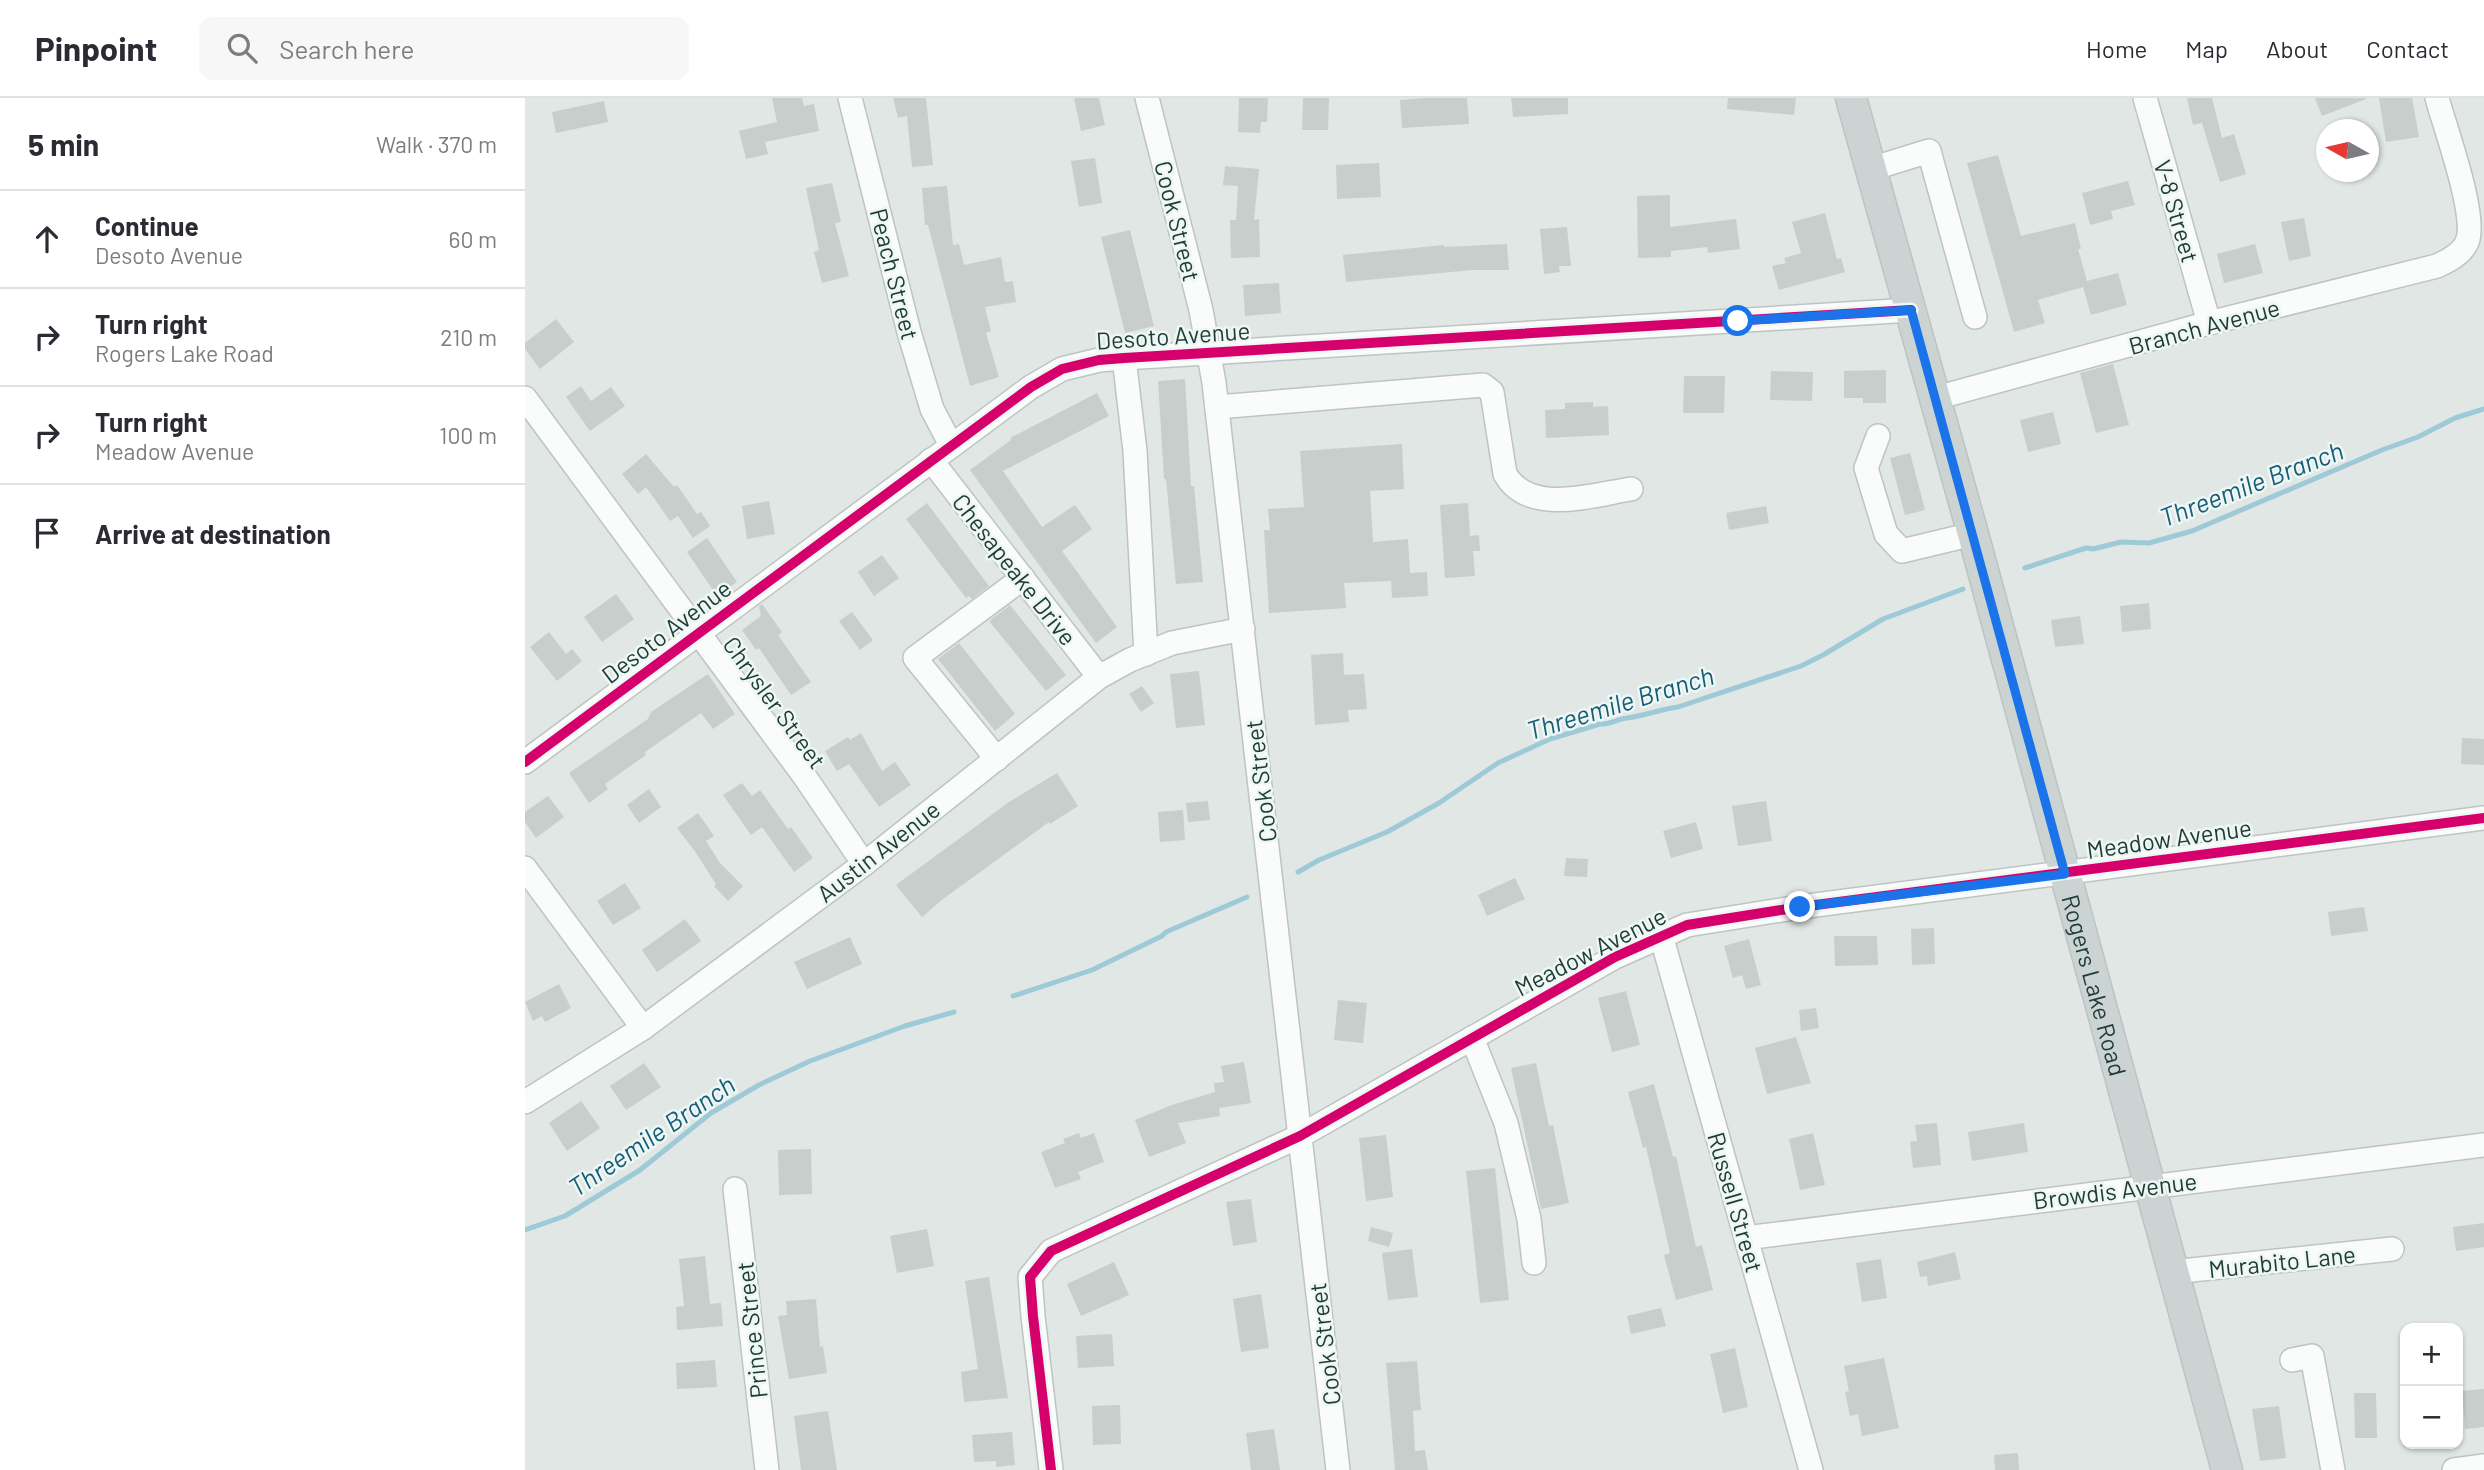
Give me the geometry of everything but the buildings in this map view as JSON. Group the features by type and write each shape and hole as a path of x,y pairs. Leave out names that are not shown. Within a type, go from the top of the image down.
{"main road":[{"name":"Rogers Lake Road","path":"1851,98 1936,398 2227,1470"}],"street":[{"name":"Peach Street","path":"850,98 909,332 932,409 951,445"},
{"name":"Cook Street","path":"1147,98 1201,310 1217,407 1338,1470"},
{"name":"V-8 Street","path":"2145,98 2209,323"},
{"name":"Branch Avenue","path":"1936,398 2209,323 2437,266 2451,260 2466,245 2471,230 2467,204 2437,98"},
{"path":"1871,169 1929,150 1975,317"},
{"name":"Desoto Avenue","path":"525,762 951,445 1031,387 1062,369 1099,360 1209,352 1911,310"},
{"path":"1124,358 1135,451 1146,654"},
{"path":"1217,407 1483,385 1492,392 1505,474 1511,485 1524,494 1551,501 1631,489"},
{"name":"Chrysler Street","path":"528,407 805,777 864,864"},
{"path":"1878,436 1866,468 1886,534 1902,551 1973,534"},
{"name":"Chesapeake Drive","path":"931,460 1099,677"},
{"path":"997,759 915,658 1023,578"},
{"name":"Austin Avenue","path":"525,1102 643,1028 864,864 1099,677 1172,643 1243,629"},
{"name":"Meadow Avenue","path":"1051,1470 1030,1277 1051,1251 1300,1136 1615,957 1661,934 1687,925 1800,907 2484,818"},
{"path":"525,868 643,1028"},
{"name":"Russell Street","path":"1661,934 1811,1470"},
{"path":"1472,1038 1506,1123 1529,1219 1534,1263"},
{"name":"Browdis Avenue","path":"1746,1238 2484,1145"},
{"name":"Prince Street","path":"735,1189 767,1470"},
{"name":"Murabito Lane","path":"2172,1272 2392,1249"},
{"path":"2292,1360 2312,1356 2333,1470"},
{"path":"2454,1470 2484,1466"}],"waterway":[{"name":"Threemile Branch","path":"2025,568 2086,548 2093,549 2121,542 2149,543 2192,531 2418,437 2455,418 2484,409"},
{"name":"Threemile Branch","path":"1298,872 1319,860 1387,832 1439,803 1498,763 1550,739 1600,724 1678,707 1801,666 1883,619 1963,589"},
{"name":"Threemile Branch","path":"1013,996 1092,970 1166,932 1247,897"},
{"name":"Threemile Branch","path":"525,1230 565,1216 640,1170 711,1113 759,1085 810,1061 905,1026 954,1012"}],"cycle path":[{"path":"525,762 1031,387 1062,369 1099,360 1124,358 1911,310"},
{"path":"1051,1470 1030,1277 1051,1251 1300,1136 1615,957 1687,925 1800,907 2484,818"}],"route":[{"path":"1738,321 1911,310 2065,874 1800,907"}]}
